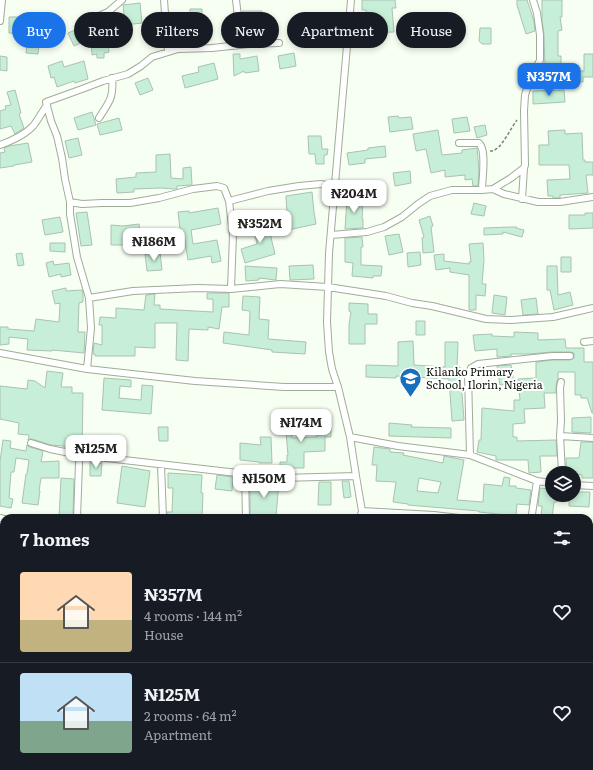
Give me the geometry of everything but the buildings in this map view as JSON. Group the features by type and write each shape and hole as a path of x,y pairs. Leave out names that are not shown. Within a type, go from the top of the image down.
{"street":[{"path":"0,21 2,0"},
{"path":"108,12 122,0"},
{"path":"164,0 168,52"},
{"path":"236,0 238,12"},
{"path":"351,0 331,235 327,322 332,369 350,437 362,510 361,514"},
{"path":"522,198 525,165 525,95 540,60 540,35 537,13 533,0"},
{"path":"0,145 26,133 33,126 47,105 46,102 52,99 128,74 152,57 168,52 178,49 221,47"},
{"path":"99,118 111,98 113,89 112,78"},
{"path":"47,105 62,158 70,202 70,214 77,257 89,298 91,328 87,369"},
{"path":"459,143 479,142 482,145 484,153 482,190"},
{"path":"331,235 367,232 384,227 426,198 438,193 452,190 493,189 524,168"},
{"path":"230,201 268,190 299,186 321,184 335,188"},
{"path":"70,202 82,204 130,203 159,198 193,189 217,186 224,188 230,201 233,235 231,289"},
{"path":"493,189 504,194 538,202 560,202 593,197"},
{"path":"89,298 133,291 198,288 231,289 280,284 328,287 386,296 486,319 511,320 553,317 593,308"},
{"path":"584,342 593,341"},
{"path":"0,353 87,369 194,381 284,387 338,387"},
{"path":"470,455 468,375 471,368 478,364 552,356 570,356"},
{"path":"561,382 560,436 562,466"},
{"path":"560,436 593,438"},
{"path":"350,437 398,446 470,455 537,481 545,482"},
{"path":"32,444 80,455 280,478 356,476"},
{"path":"77,514 80,455"},
{"path":"161,465 164,514"},
{"path":"245,474 246,514"},
{"path":"532,514 537,481"},
{"path":"581,485 593,486"},
{"path":"362,510 403,514"}],"path":[{"path":"484,153 496,149 504,141 512,126 524,111"}],"place":[{"name":"Kilanko Primary School, Ilorin, Nigeria","path":"410,398"}]}
